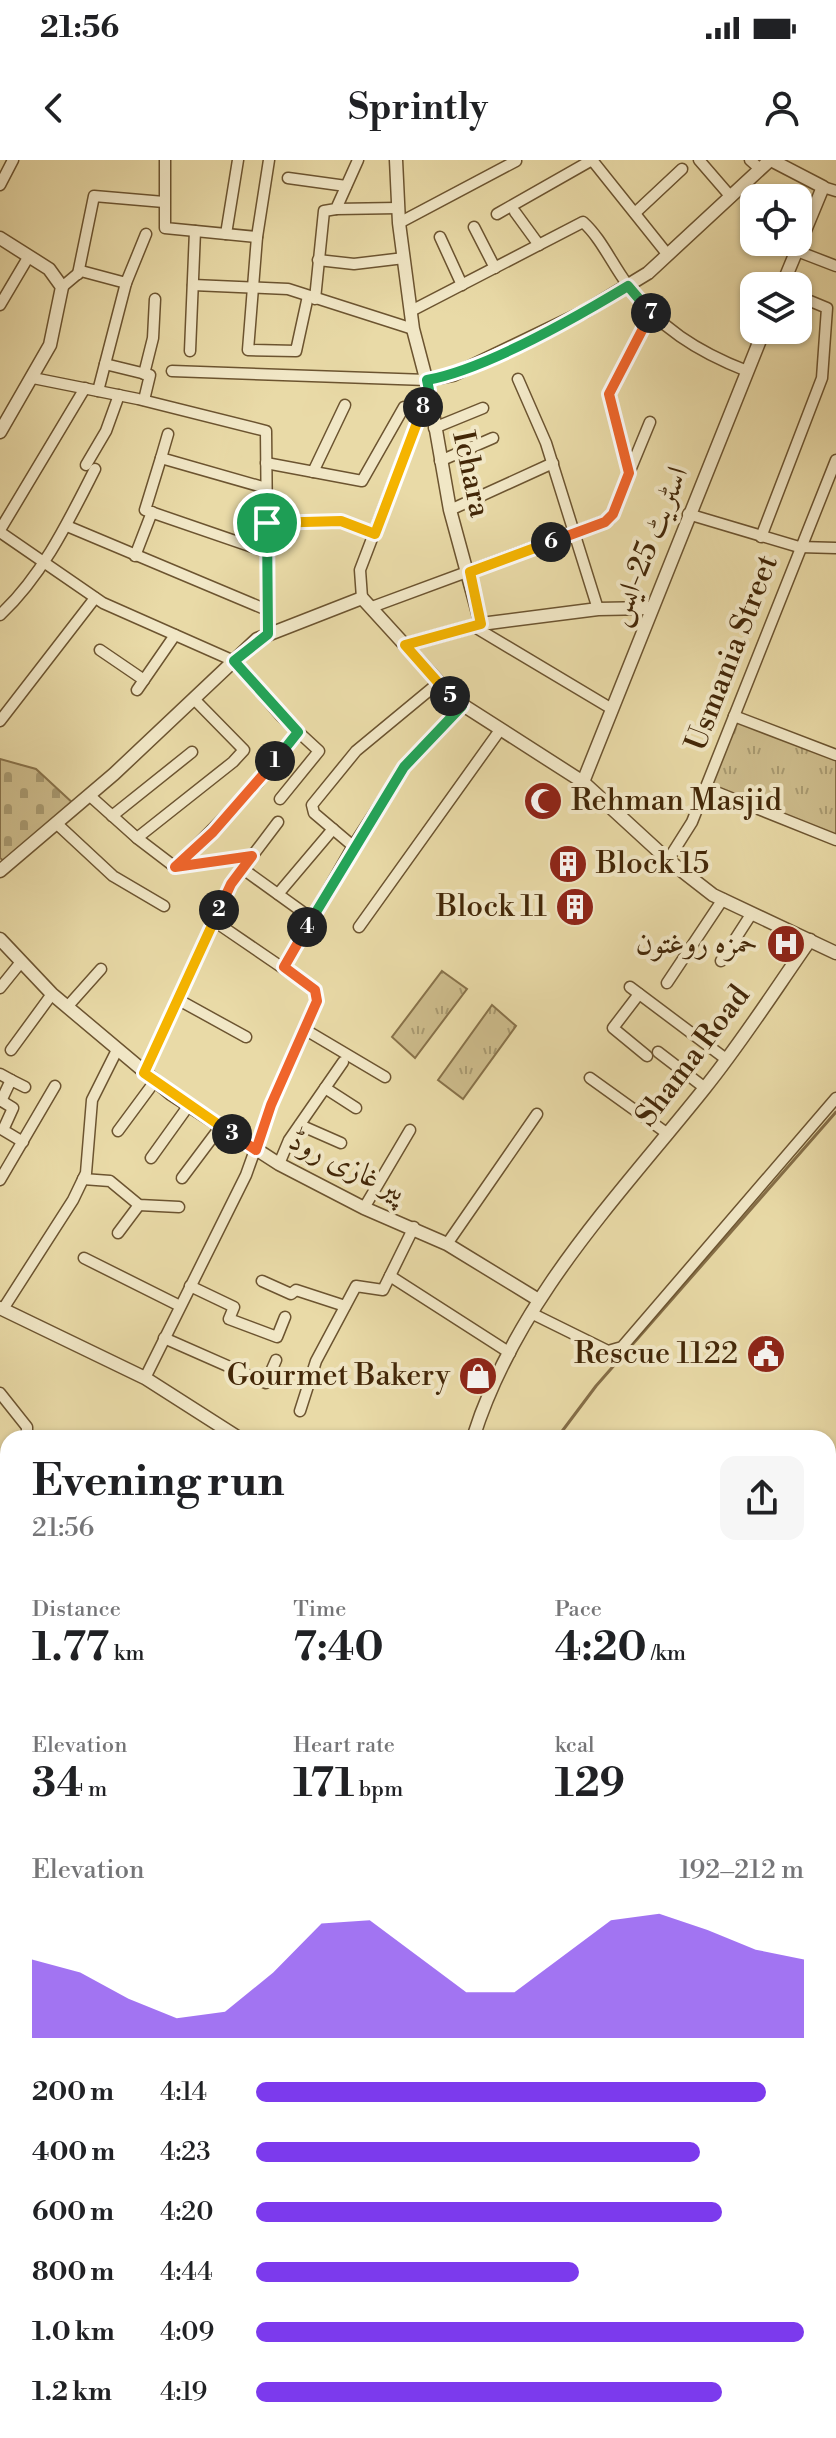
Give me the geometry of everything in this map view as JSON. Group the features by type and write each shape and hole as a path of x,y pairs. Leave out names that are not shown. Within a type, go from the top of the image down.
{"street":[{"path":"0,185 13,160"},
{"path":"165,160 165,228 257,237"},
{"path":"226,234 238,160"},
{"path":"269,160 257,237 248,350 296,351 312,298 324,211 398,208"},
{"path":"336,209 358,160"},
{"name":"Ichara","path":"396,160 399,223 413,329 428,385 450,510 470,572 477,625"},
{"path":"497,214 592,160 668,255"},
{"path":"699,160 731,197"},
{"path":"750,160 767,163 830,189 812,223"},
{"path":"399,223 516,161"},
{"path":"172,371 428,385 584,312 628,286 668,255 767,163"},
{"path":"635,213 682,169"},
{"path":"288,178 346,186"},
{"path":"78,274 94,196 164,202"},
{"path":"515,212 539,245"},
{"path":"411,311 583,222 651,313 687,344 747,371"},
{"path":"474,227 495,268"},
{"path":"190,351 195,231"},
{"path":"98,391 126,283 146,234"},
{"path":"440,237 462,285"},
{"path":"0,238 49,269 62,287"},
{"path":"1,302 29,256"},
{"path":"810,256 836,266"},
{"path":"318,260 354,264 404,258"},
{"path":"2,424 33,378 50,345 62,287 81,271 126,283"},
{"path":"193,285 288,289 413,329"},
{"path":"144,374 153,338 155,299"},
{"path":"761,537 822,378 827,308 812,302"},
{"path":"629,473 609,394 651,313"},
{"name":"اسٹریٹ 25-ایس","path":"583,782 758,344"},
{"path":"105,364 150,375 144,400"},
{"path":"33,378 144,400 263,429 267,434 268,634"},
{"path":"518,379 553,463 598,609"},
{"path":"428,385 360,570 367,603 437,684 462,706 583,782 668,860 723,899 836,953"},
{"path":"85,388 0,531 95,598 234,661 319,751 280,799"},
{"path":"0,615 17,599 67,526 119,395"},
{"path":"313,472 345,405"},
{"path":"266,463 362,481 404,407"},
{"path":"434,428 483,408"},
{"path":"0,871 268,634 470,572 610,519 650,422"},
{"path":"168,434 145,510 267,552"},
{"path":"440,461 493,438"},
{"path":"161,458 266,488"},
{"name":"Usmania Street","path":"668,860 692,822 836,460"},
{"path":"450,510 553,463"},
{"path":"135,556 152,512"},
{"path":"688,514 799,547 836,548"},
{"path":"267,523 341,521 375,534"},
{"path":"67,526 267,610"},
{"path":"0,721 95,598"},
{"path":"405,645 477,625 598,609 651,608"},
{"path":"477,625 612,709"},
{"path":"100,650 140,685 175,635"},
{"path":"353,846 311,810 312,805 356,751 437,684"},
{"path":"137,838 244,751 194,699"},
{"path":"284,967 353,846 404,767 462,706"},
{"path":"734,716 835,750"},
{"path":"359,927 500,730"},
{"path":"175,867 257,784 298,732"},
{"path":"112,816 192,752"},
{"path":"706,788 836,840"},
{"path":"89,795 175,867 252,856"},
{"path":"144,1073 214,921 243,869 278,822"},
{"path":"56,823 113,876 164,906"},
{"path":"278,894 333,829"},
{"path":"243,869 311,918"},
{"path":"667,983 723,899"},
{"path":"721,961 752,913"},
{"path":"145,1378 256,1150 271,1105 317,1001 315,990 214,921"},
{"name":"پیر غازی روڈ","path":"0,939 52,994 144,1073 256,1150 364,1208 414,1227 447,1244 537,1299"},
{"name":"Shama Road","path":"476,1430 537,1299 705,1088 810,940"},
{"path":"0,988 21,962"},
{"path":"68,1006 101,969"},
{"path":"705,1088 613,1028 635,990 726,1059"},
{"path":"11,1050 52,994"},
{"path":"177,999 246,1037"},
{"path":"304,1029 385,1077"},
{"path":"117,1050 92,1100 83,1179 2,1308 145,1378 226,1430"},
{"path":"279,1164 300,1125 343,1062"},
{"path":"0,1074 25,1087"},
{"path":"590,1078 668,1134"},
{"path":"11,1080 1,1100 13,1108 3,1130 23,1142"},
{"path":"118,1131 155,1081"},
{"path":"0,1180 4,1165 23,1142 55,1086"},
{"path":"325,1088 356,1108"},
{"path":"531,1313 608,1351 622,1347 836,1098"},
{"path":"151,1158 189,1105"},
{"path":"447,1244 537,1114"},
{"path":"300,1125 341,1143"},
{"path":"182,1178 221,1126"},
{"path":"364,1208 410,1130"},
{"path":"83,1179 110,1181 139,1205 179,1207"},
{"path":"118,1233 139,1205"},
{"path":"300,1411 316,1361 357,1284 381,1291 414,1227"},
{"path":"84,1258 180,1306"},
{"path":"390,1276 510,1353"},
{"path":"262,1281 291,1294 296,1290 345,1306"},
{"path":"190,1286 234,1307 229,1319 277,1337 285,1317"},
{"path":"164,1338 266,1383 276,1360"},
{"path":"0,1393 27,1430"}],"green space":[{"path":"734,716 836,755 836,840 706,788"},
{"path":"0,759 36,769 76,806 8,864 0,858"},
{"path":"442,971 467,989 415,1058 392,1037"},
{"path":"492,1005 516,1026 463,1099 438,1080"}],"waterway":[{"path":"563,1430 596,1386 836,1112"}],"place":[{"name":"Rehman Masjid","path":"543,801"},
{"name":"Block 15","path":"568,864"},
{"name":"Block 11","path":"575,907"},
{"name":"حمزه روغتون","path":"786,944"},
{"name":"Rescue 1122","path":"766,1354"},
{"name":"Gourmet Bakery","path":"478,1376"}],"route":[{"path":"628,286 651,313 609,394 629,473 610,519 470,572 481,624 405,645 437,684 462,706 404,767 353,846 284,967 315,990 317,1001 271,1105 256,1150 144,1073 231,884 252,856 175,867 213,832 257,784 298,732 234,661 257,639 268,634 267,523 341,521 375,534 429,390 427,380 453,375 584,312 628,286"}]}
